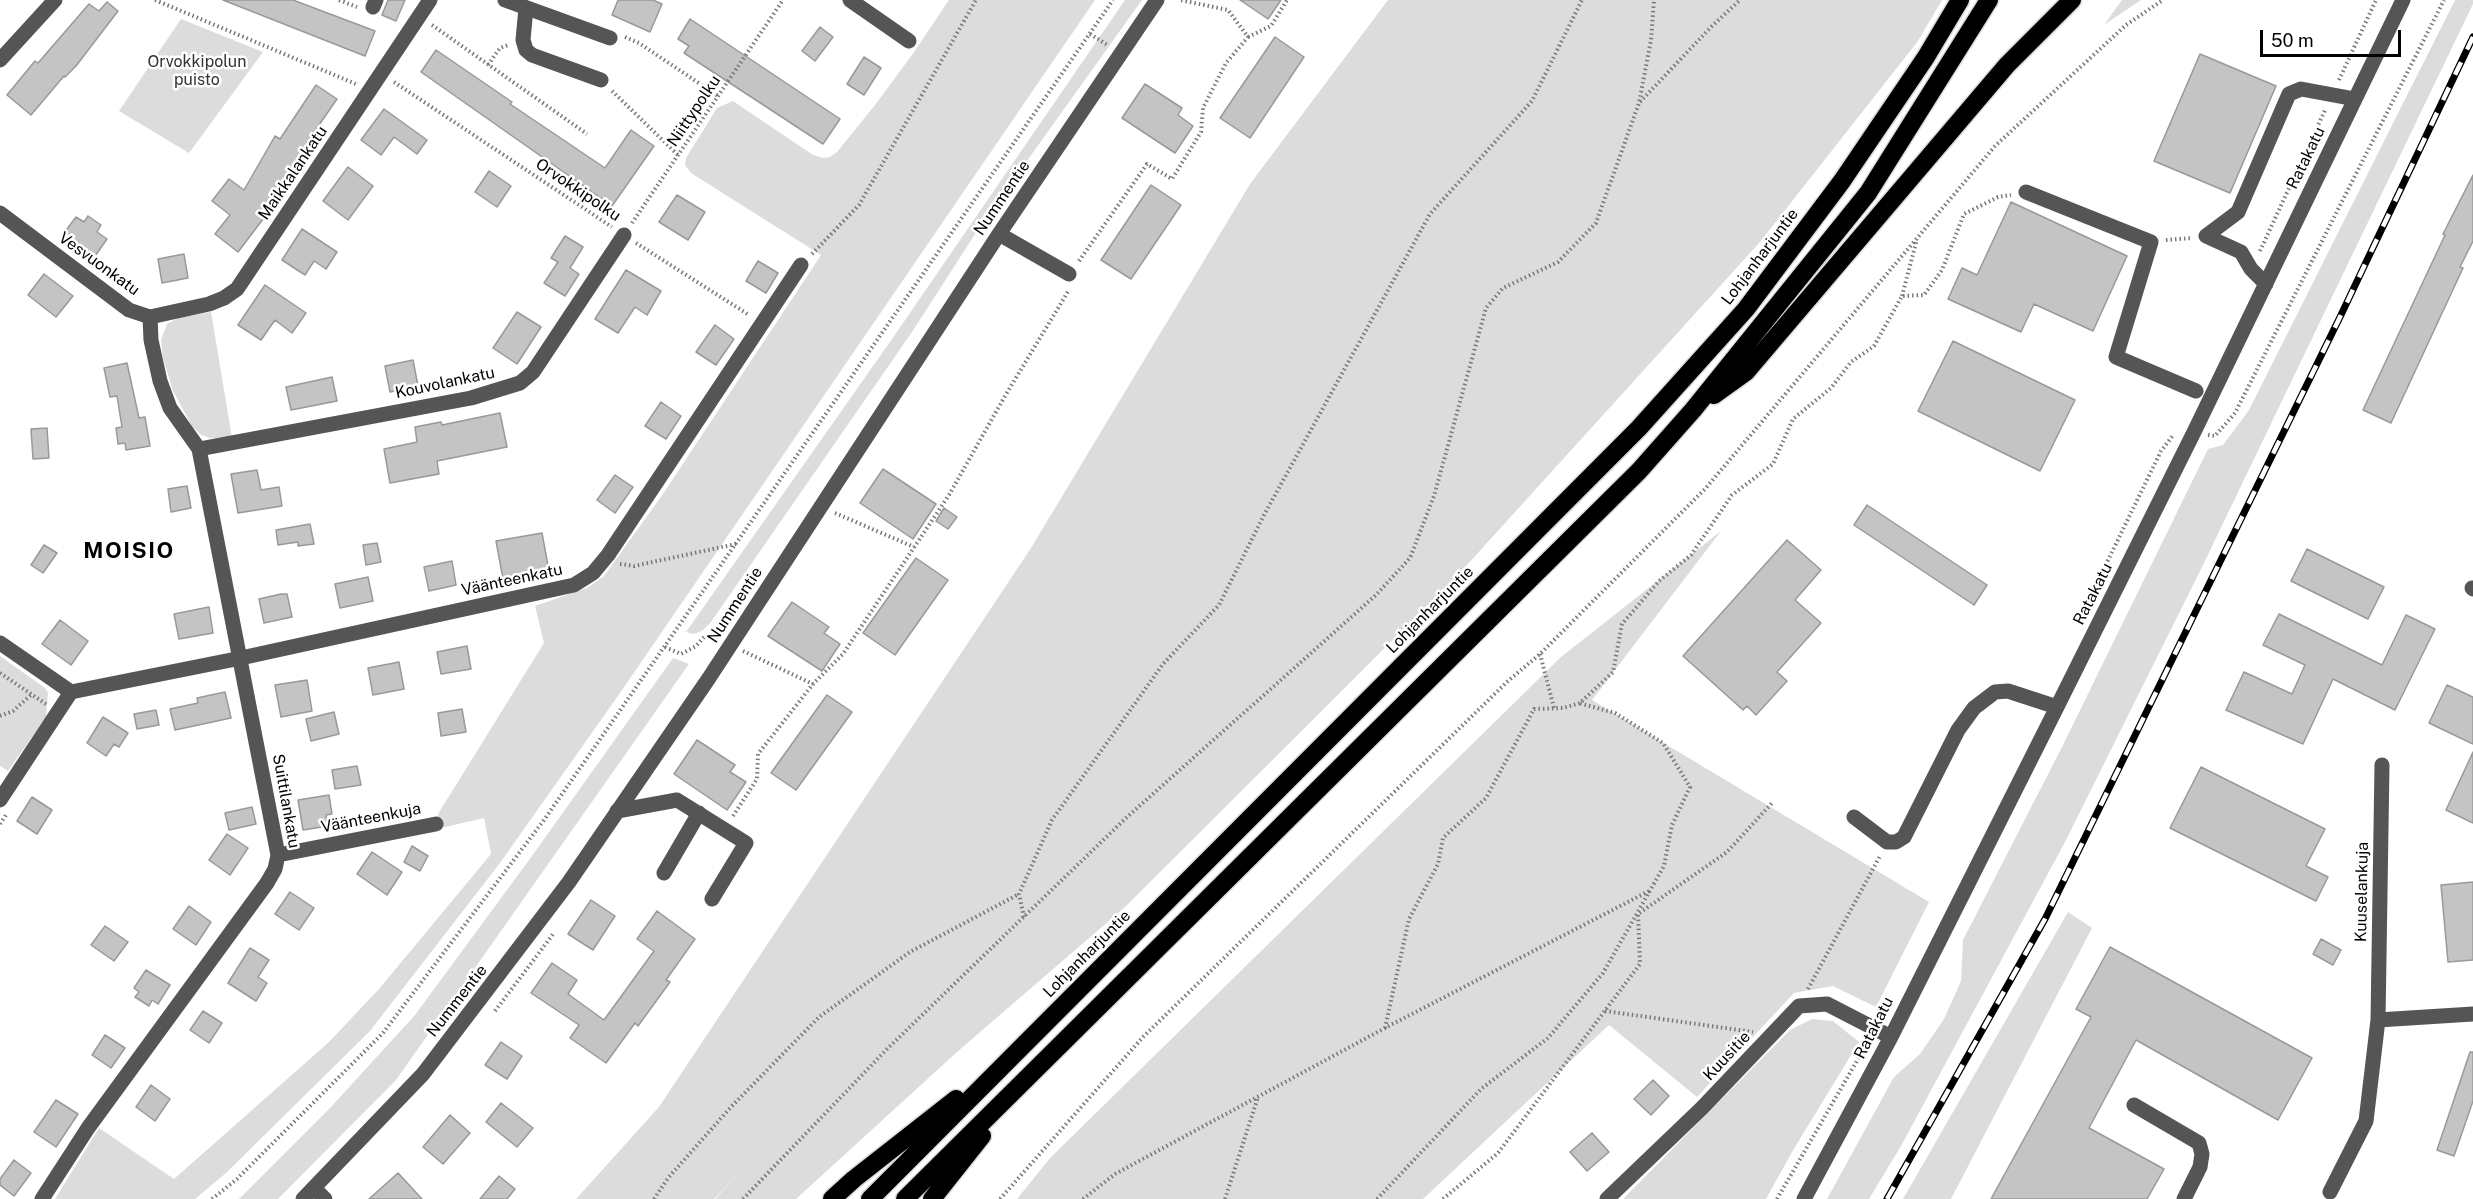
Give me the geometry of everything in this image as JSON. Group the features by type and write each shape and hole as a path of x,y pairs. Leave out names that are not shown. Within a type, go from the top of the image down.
{"highway":[{"name":"Lohjanharjuntie","path":"870,1199 1640,428 1760,291 1848,171 1926,57 1960,0"},
{"path":"905,1199 1639,471 1693,410 1868,193 1989,0"},
{"path":"1693,410 1746,372 2007,65 2072,0"},
{"path":"832,1199 854,1179 1019,1050"},
{"path":"932,1199 1040,1064"}],"street":[{"path":"0,60 55,0"},
{"name":"Maikkalankatu","path":"150,317 209,304 225,298 237,289 430,0"},
{"path":"505,0 610,38"},
{"path":"850,0 909,41"},
{"name":"Nummentie","path":"314,1195 423,1074 528,938 617,811 736,649 999,234 1158,0"},
{"name":"Ratakatu","path":"1804,1199 1891,1037 2057,707 2403,0"},
{"path":"526,8 523,40 526,50 532,55 601,80"},
{"path":"2266,284 2251,269 2241,252 2206,237 2238,212 2289,94 2301,89 2355,99"},
{"path":"2026,192 2151,242 2116,357 2196,391"},
{"name":"Vesvuonkatu","path":"0,213 129,310 150,317"},
{"path":"999,234 1070,274"},
{"name":"Kouvolankatu","path":"199,449 471,398 520,383 533,372 624,235"},
{"name":"Väänteenkatu","path":"71,692 241,658 574,585 593,573 604,560 764,325 801,266"},
{"path":"150,317 151,340 170,408 199,449"},
{"name":"Suittilankatu","path":"42,1199 88,1128 267,883 275,868 278,855 199,449"},
{"path":"0,643 71,692 0,800"},
{"path":"1854,817 1887,842 1896,842 1904,837 1958,730 1974,708 1995,692 2008,691 2057,707"},
{"name":"Kuuselankuja","path":"2330,1192 2366,1121 2378,1020 2382,765"},
{"path":"617,811 677,800 746,843 712,899"},
{"path":"664,873 699,813"},
{"name":"Väänteenkuja","path":"278,855 436,824"},
{"path":"1799,1005 1827,1004 1891,1037"},
{"name":"Kuusitie","path":"1607,1199 1702,1108 1799,1005"},
{"path":"2378,1020 2473,1014"},
{"path":"2134,1106 2199,1143 2202,1154 2200,1167 2184,1199"}],"path":[{"path":"155,0 370,90"},
{"name":"Niittypolku","path":"624,235 783,0"},
{"path":"801,266 859,205 976,0"},
{"path":"212,1199 237,1179 383,1033 544,820 1113,0"},
{"path":"1180,0 1228,10 1248,37"},
{"path":"724,829 757,779 758,754 813,684 843,654 949,495 1005,396 1074,283 1070,274 1147,164 1172,178 1201,132 1203,108 1226,63 1248,37 1271,27 1287,0"},
{"path":"1024,917 1019,894 1052,820 1163,664 1219,606 1264,515 1430,214 1532,101 1582,0"},
{"path":"743,1199 887,1050 1126,818 1376,595 1410,558 1434,496 1486,308 1503,288 1558,262 1596,224 1639,103 1651,40 1654,0"},
{"path":"1639,103 1711,27 1740,0"},
{"path":"1000,1199 1143,1037 1508,681 1540,654 1705,489 1995,146 2126,26 2163,0"},
{"path":"2251,269 2376,0"},
{"path":"419,16 587,134"},
{"path":"488,65 500,48 523,40"},
{"path":"639,43 718,96"},
{"name":"Orvokkipolku","path":"381,73 764,325"},
{"path":"601,80 678,155"},
{"path":"1902,296 1923,295 1942,270 1965,214 1998,197 2026,192"},
{"path":"1385,1028 1408,919 1438,864 1443,838 1486,798 1534,709 1563,708 1580,703 1613,672 1622,624 1659,581 1691,555 1732,495 1773,464 1793,419 1832,388 1851,362 1874,346 1902,296 1917,237"},
{"path":"2151,242 2206,237"},
{"path":"835,513 914,547"},
{"path":"604,560 634,566 736,543"},
{"path":"665,646 681,654 696,646 704,637 713,637 813,684"},
{"path":"1540,654 1553,709"},
{"path":"0,673 58,712"},
{"path":"0,716 13,711 32,694"},
{"path":"1377,1199 1481,1089 1548,1038 1603,973 1664,866 1672,825 1690,787 1663,743 1615,714 1580,703"},
{"path":"1638,914 1727,852 1772,804"},
{"path":"1799,1005 1887,842"},
{"path":"1083,1199 1115,1174 1385,1028 1652,890"},
{"path":"654,1199 668,1178 731,1107 819,1017 910,952 1019,894"},
{"path":"1443,1199 1498,1153 1640,964 1638,914"},
{"path":"1605,1011 1772,1035"},
{"path":"1225,1199 1258,1097"}],"green space":[{"path":"949,0 1095,0 620,693 500,863 370,1031 226,1173 195,1199 55,1199 99,1128 174,1179 329,1042 379,989 491,854 484,818 441,828 438,814 544,643 535,606 587,588 604,576 663,494 821,255 691,173 685,165 686,158 717,108 733,101 813,155 823,158 830,157 837,152 875,105"},
{"path":"1125,0 1142,0 979,228 912,332 711,622 702,631 693,634 686,632 892,339"},
{"path":"1388,0 1942,0 1918,41 1760,242 1457,576 1125,907 957,1052 796,1199 715,1199 739,1173 714,1199 576,1199 659,1107 1031,548 1250,184"},
{"path":"2122,0 2141,0 2104,25"},
{"path":"2455,0 2473,0 2473,4 2202,567 2065,842 1901,1146 1869,1199 1827,1199 1894,1077 1920,1054 1944,1019 1961,981 1963,940 2061,749 2208,449 2223,445 2249,410"},
{"name":"Orvokkipolun puisto","path":"181,19 263,52 189,153 119,111"},
{"path":"211,312 232,438 209,438 200,434 192,426 173,391 163,358 161,340 167,324 178,318"},
{"path":"1721,531 1592,700 1929,902 1876,1007 1833,986 1794,993 1697,1097 1609,1025 1423,1199 1017,1199 1051,1157 1561,657"},
{"path":"0,656 45,688 48,693 46,717 8,771 0,766"},
{"path":"673,658 689,664 396,1080 278,1199 239,1199 330,1108 415,1015"},
{"path":"2068,912 2092,928 1951,1199 1903,1199"},
{"path":"1812,1019 1833,1021 1859,1042 1766,1199 1623,1199 1790,1030"}],"building":[{"path":"223,0 293,0 375,31 365,56"},
{"path":"388,0 405,0 396,21 382,15"},
{"path":"618,0 653,0 662,4 650,32 612,15"},
{"path":"1240,0 1281,0 1268,19"},
{"path":"107,2 118,11 76,66 64,76 31,115 7,95 35,61 38,63 89,4 99,11"},
{"path":"690,19 840,119 823,144 684,53 689,46 678,39"},
{"path":"820,27 833,37 815,61 802,51"},
{"path":"1275,37 1304,57 1250,138 1220,118"},
{"path":"436,50 512,102 510,104 605,168 631,130 654,146 612,206 421,72"},
{"path":"2200,54 2276,86 2230,193 2154,161"},
{"path":"864,57 881,68 864,95 847,84"},
{"path":"1145,84 1182,108 1178,115 1193,126 1175,153 1122,118"},
{"path":"316,85 337,99 310,138 270,210 238,252 215,234 230,215 212,201 229,179 244,190 275,136 280,139"},
{"path":"384,109 427,140 417,154 394,137 381,155 361,140"},
{"path":"348,167 373,186 348,220 323,201"},
{"path":"489,171 511,186 497,207 475,192"},
{"path":"2473,175 2473,241 2460,267 2463,268 2391,423 2363,410 2445,235 2443,234"},
{"path":"1151,185 1181,205 1131,279 1101,260"},
{"path":"677,195 705,212 688,240 659,222"},
{"path":"2011,202 2127,256 2093,331 2034,304 2021,332 1948,299 1962,268 1977,275"},
{"path":"88,216 101,225 97,232 107,239 93,259 61,237 76,217 84,222"},
{"path":"302,229 337,252 326,269 314,261 305,275 282,260"},
{"path":"565,236 583,247 570,268 579,274 565,296 544,283 558,262 551,258"},
{"path":"184,254 188,278 162,283 158,259"},
{"path":"758,261 778,273 766,293 746,281"},
{"path":"626,270 661,291 647,315 635,307 618,333 595,319"},
{"path":"44,274 73,296 56,317 28,295"},
{"path":"265,285 306,313 292,333 275,320 261,340 238,325"},
{"path":"517,312 541,327 517,364 493,348"},
{"path":"715,325 734,339 716,365 696,352"},
{"path":"1953,341 2075,400 2040,471 1918,411"},
{"path":"413,360 418,386 390,392 385,366"},
{"path":"127,363 139,418 145,417 150,446 126,450 125,443 118,444 116,428 122,427 117,396 110,397 104,368"},
{"path":"332,377 337,401 291,410 286,387"},
{"path":"661,402 681,416 666,439 645,426"},
{"path":"500,413 507,447 437,461 439,474 390,483 384,449 417,442 415,427 441,422 442,425"},
{"path":"47,428 49,458 33,459 31,429"},
{"path":"883,469 936,504 913,539 860,503"},
{"path":"257,470 261,490 279,487 282,506 238,513 231,474"},
{"path":"615,475 633,487 615,513 597,500"},
{"path":"187,486 191,508 171,512 168,489"},
{"path":"1867,505 1987,585 1974,605 1854,525"},
{"path":"944,508 957,517 948,529 936,521"},
{"path":"310,524 314,544 298,546 298,542 278,545 276,530"},
{"path":"542,533 549,571 503,579 496,541"},
{"path":"1787,540 1821,570 1795,600 1821,623 1777,672 1787,681 1756,715 1747,706 1743,710 1683,656"},
{"path":"377,543 381,562 366,565 363,545"},
{"path":"44,545 57,553 43,573 31,565"},
{"path":"2307,549 2384,587 2368,619 2291,581"},
{"path":"916,558 948,580 895,655 863,633"},
{"path":"452,561 456,585 429,591 424,567"},
{"path":"368,577 373,601 340,608 335,584"},
{"path":"287,594 292,617 264,623 259,599"},
{"path":"792,602 829,627 824,633 840,644 822,671 768,636"},
{"path":"209,607 213,633 179,639 174,614"},
{"path":"2279,614 2382,665 2406,615 2435,629 2395,710 2333,679 2303,744 2226,710 2244,672 2292,694 2305,665 2263,645"},
{"path":"60,620 88,641 71,665 42,644"},
{"path":"467,646 471,669 441,674 437,652"},
{"path":"399,662 404,689 373,695 368,668"},
{"path":"307,680 312,711 281,717 275,685"},
{"path":"2447,685 2473,697 2473,744 2429,723"},
{"path":"225,692 231,718 175,730 170,709 198,703 197,698"},
{"path":"827,695 852,712 796,790 771,773"},
{"path":"462,709 466,732 441,736 438,713"},
{"path":"156,710 159,725 137,729 134,714"},
{"path":"334,712 339,734 311,741 306,719"},
{"path":"103,717 128,733 119,747 114,744 106,756 87,743"},
{"path":"697,740 735,765 730,772 746,782 727,810 674,774"},
{"path":"2473,752 2473,823 2446,810"},
{"path":"357,766 361,785 335,789 332,770"},
{"path":"2201,767 2325,829 2306,866 2328,877 2316,901 2170,828"},
{"path":"329,795 332,814 326,815 328,826 303,830 298,800"},
{"path":"32,797 52,810 37,834 17,821"},
{"path":"252,807 256,824 229,830 225,813"},
{"path":"227,834 248,848 230,875 209,860"},
{"path":"412,846 428,856 420,871 404,862"},
{"path":"372,852 402,872 387,895 357,874"},
{"path":"2473,882 2473,960 2448,962 2441,885"},
{"path":"290,892 314,908 299,930 275,914"},
{"path":"591,900 615,916 593,950 568,934"},
{"path":"189,906 211,922 196,945 173,929"},
{"path":"657,911 695,939 666,980 670,982 638,1026 635,1023 606,1063 570,1038 579,1025 531,993 552,963 577,980 568,994 604,1020 654,951 637,939"},
{"path":"105,926 128,942 114,961 91,945"},
{"path":"2321,939 2341,950 2333,965 2313,954"},
{"path":"2110,947 2312,1058 2278,1120 2136,1040 2089,1128 2164,1169 2147,1199 1991,1199 2091,1017 2076,1009"},
{"path":"250,948 269,960 258,977 267,983 256,1001 228,983"},
{"path":"146,970 170,985 158,1004 152,1000 149,1006 135,997 139,992 134,988"},
{"path":"203,1011 222,1023 209,1043 190,1030"},
{"path":"105,1035 125,1048 111,1068 92,1055"},
{"path":"501,1042 522,1056 507,1079 485,1065"},
{"path":"2470,1052 2473,1052 2473,1101 2454,1156 2437,1150"},
{"path":"1653,1080 1669,1096 1651,1115 1634,1099"},
{"path":"151,1085 170,1099 155,1121 136,1107"},
{"path":"56,1100 78,1114 56,1147 34,1132"},
{"path":"501,1103 533,1128 517,1147 486,1122"},
{"path":"450,1115 470,1133 443,1164 423,1147"},
{"path":"1592,1133 1609,1152 1587,1171 1570,1152"},
{"path":"14,1160 31,1173 14,1196 0,1185 0,1179"},
{"path":"398,1173 422,1199 369,1199"},
{"path":"499,1176 515,1189 507,1199 480,1199"}],"railway":[{"path":"1887,1199 2045,919 2340,317 2473,37"}],"district":[{"name":"MOISIO","path":"129,551"}]}
